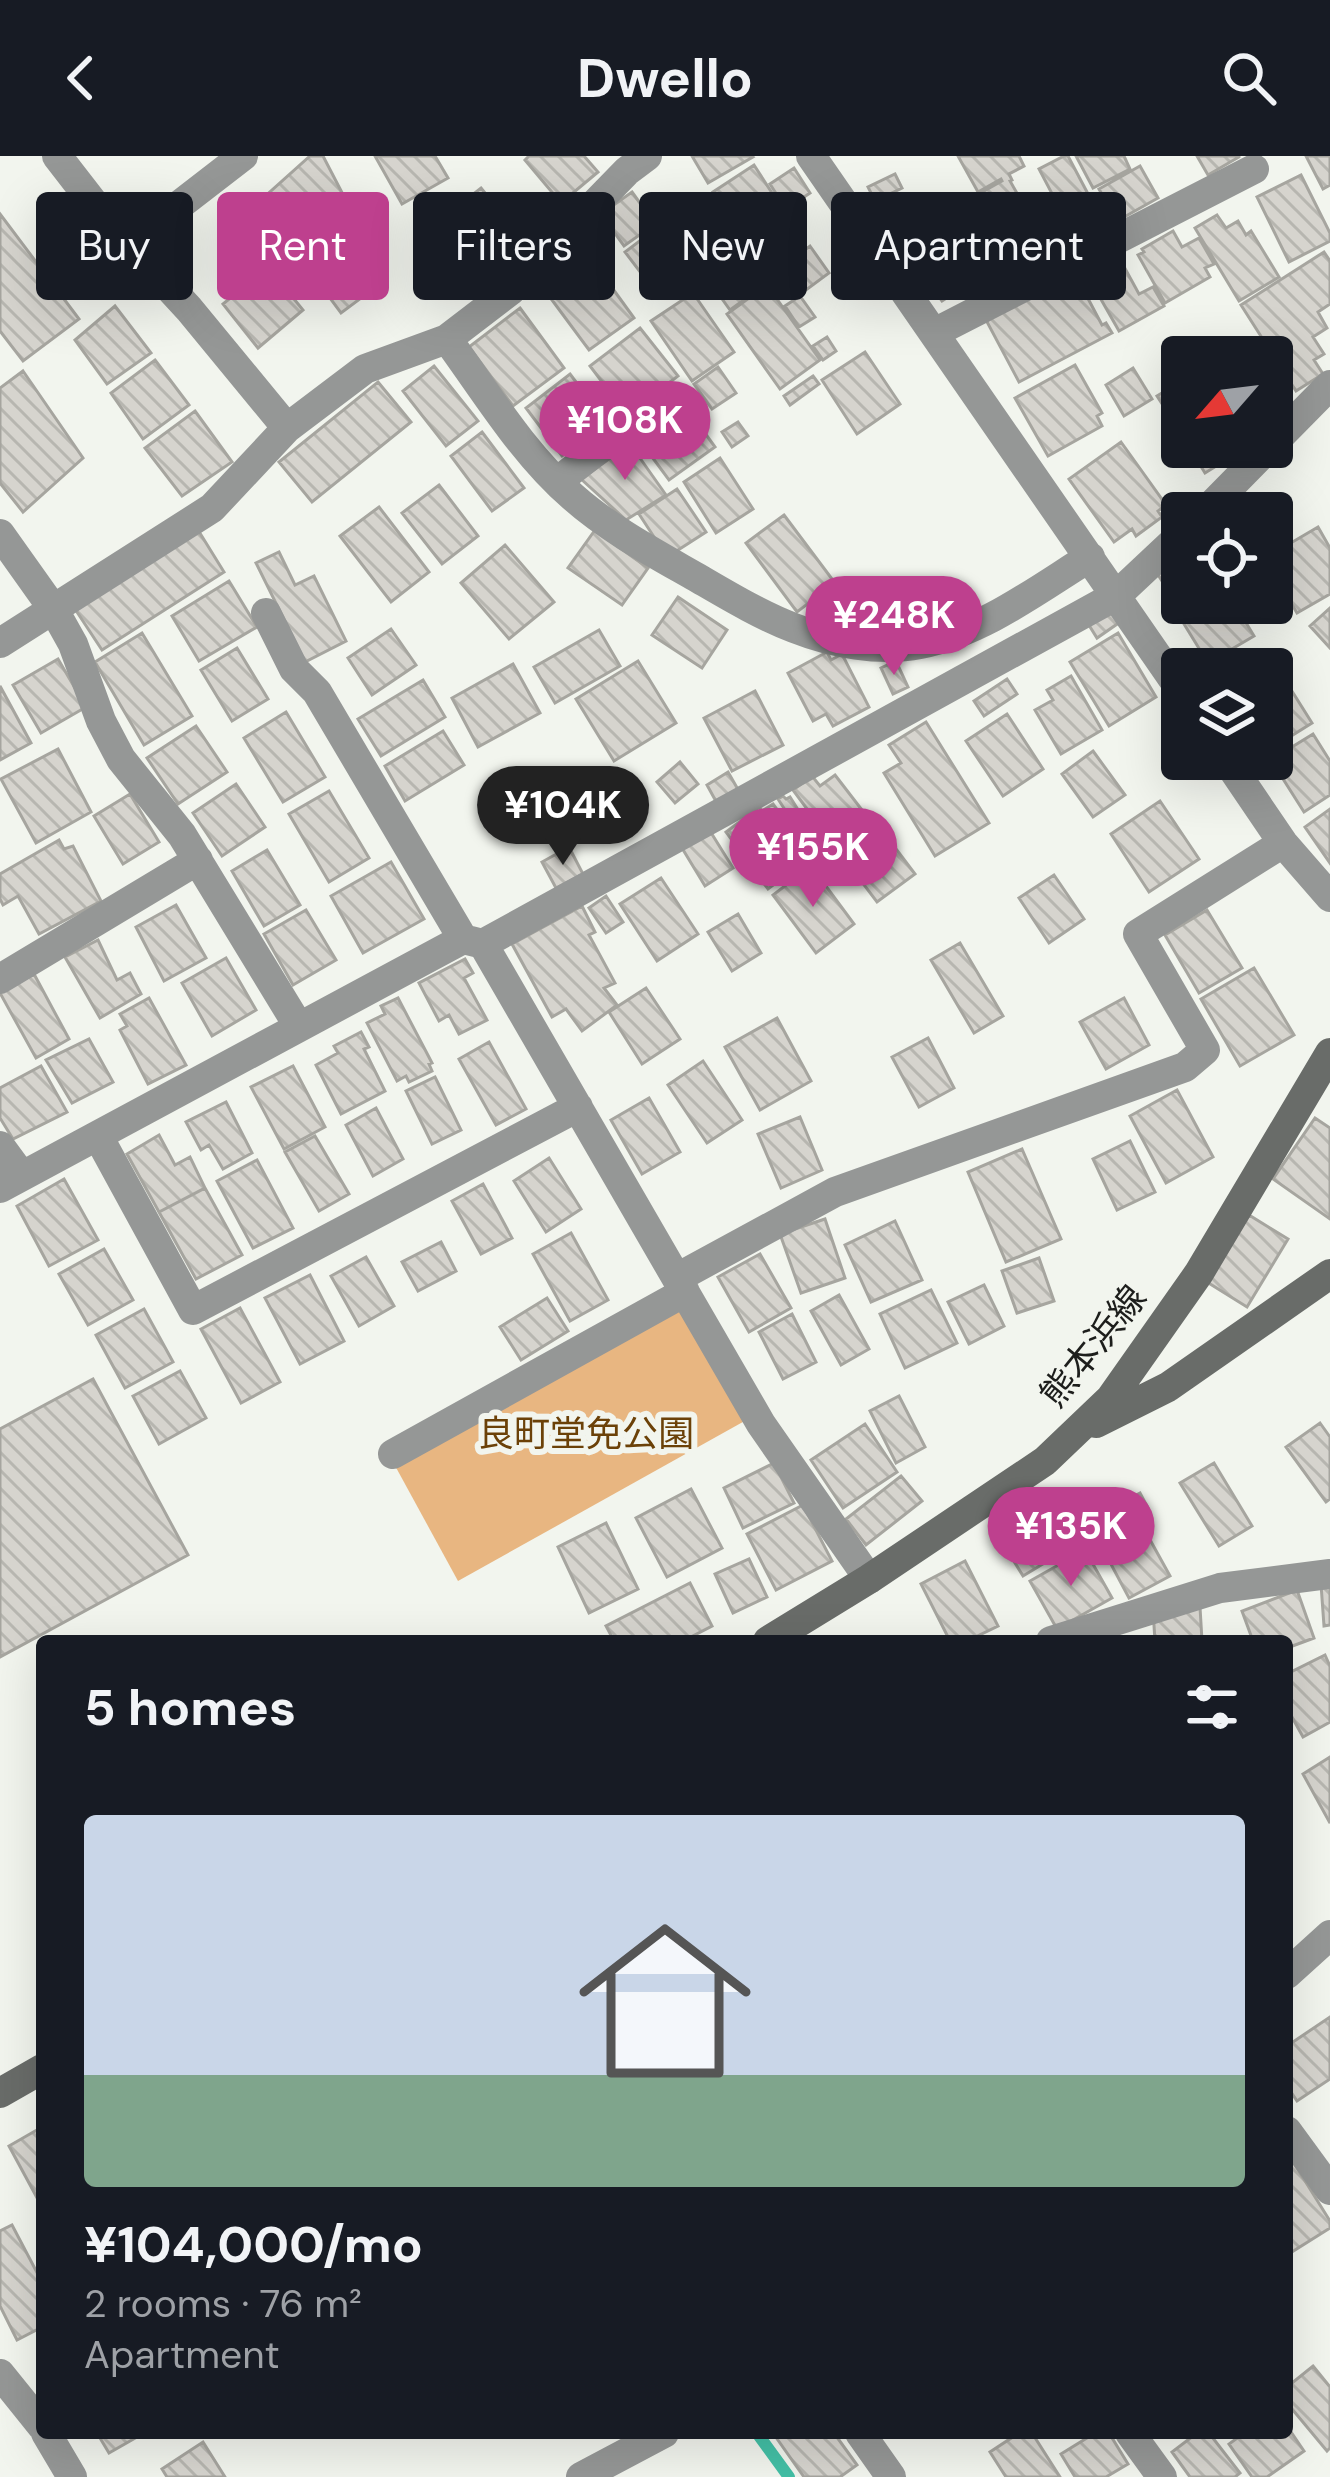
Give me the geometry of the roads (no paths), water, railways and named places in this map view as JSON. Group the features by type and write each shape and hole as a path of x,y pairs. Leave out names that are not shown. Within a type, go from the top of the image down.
{"main road":[{"name":"熊本浜線","path":"778,1635 1045,1461 1111,1398 1199,1273 1330,1053"},
{"path":"1074,1434 1168,1387 1330,1274"},
{"path":"0,2093 36,2072"}],"street":[{"path":"57,156 85,192"},
{"path":"193,195 243,156"},
{"path":"0,644 212,508 287,428 365,369 447,339 511,290 647,156"},
{"path":"811,156 1161,661"},
{"path":"934,333 1254,169"},
{"path":"181,300 287,428"},
{"path":"447,339 530,451 573,497 647,549 795,629 868,647 916,645 954,635 1003,611 1090,556"},
{"path":"1293,422 1330,385"},
{"path":"558,481 617,435"},
{"path":"1224,492 1248,468"},
{"path":"0,534 73,644 101,721 121,759 182,835 298,1027"},
{"path":"0,1146 11,1182 1117,596 1161,554"},
{"path":"266,613 294,669 317,692 578,1107 761,1424 869,1579"},
{"path":"1240,780 1283,843 1330,897"},
{"path":"393,1454 835,1192 1185,1066 1205,1051 1138,934 1283,843"},
{"path":"0,979 197,860"},
{"path":"98,1136 193,1310 578,1107"},
{"path":"1070,1635 1220,1588 1330,1574"},
{"path":"1293,1969 1330,1935"},
{"path":"1293,2140 1330,2190"},
{"path":"0,2374 36,2420"},
{"path":"49,2439 72,2477"},
{"path":"581,2477 653,2439"},
{"path":"864,2439 891,2477"},
{"path":"1134,2439 1162,2477"}],"waterway":[{"path":"761,2439 789,2477"}],"park label":[{"name":"良町堂免公園","path":"586,1433"}]}
